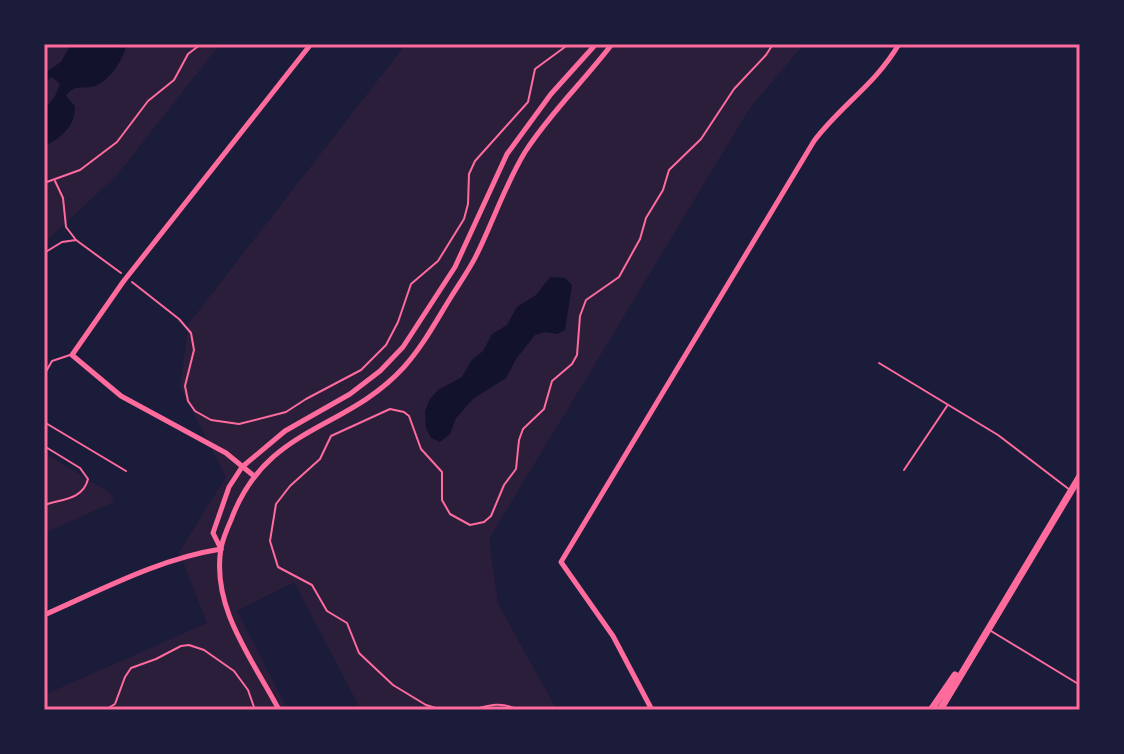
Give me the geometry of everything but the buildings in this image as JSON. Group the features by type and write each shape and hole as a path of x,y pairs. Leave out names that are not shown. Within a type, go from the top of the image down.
{"main road":[{"path":"940,710 1080,476"},
{"path":"931,710 986,629"}],"street":[{"path":"254,476 226,453 121,396 72,355 127,278 311,44"},
{"path":"221,549 213,533 229,487 242,467 285,431 350,394 380,371 403,347 455,267 507,154 541,106 596,44"},
{"path":"279,710 234,629 221,588 221,549 239,499 269,459 293,439 358,404 403,369 423,343 476,257 507,184 525,153 547,120 612,44"},
{"path":"652,710 613,636 561,562 814,141 830,120 876,79 899,44"},
{"path":"44,615 159,565 195,553 221,549"}],"lane":[{"path":"44,375 52,361 72,355"},
{"path":"879,363 998,435 1071,491"},
{"path":"904,470 947,405"},
{"path":"44,422 126,471"},
{"path":"986,629 1080,685"}],"path":[{"path":"44,183 87,167 101,152 117,142 143,106 174,80 188,54 201,44"},
{"path":"54,180 63,198 66,227 76,240 179,319 191,333 194,350 185,386 188,401 195,411 211,420 239,424 286,412 361,370 386,345 411,284 438,261 464,219 469,174 475,161 528,102 535,69 569,44"},
{"path":"442,710 426,705 393,685 359,653 347,623 327,611 312,585 278,567 270,535 276,504 290,486 320,459 328,439 335,432 379,412 394,409 409,416 421,449 442,472 442,500 447,511 466,524 476,525 488,519 504,485 516,469 523,429 544,409 552,381 572,364 577,355 580,316 586,300 619,277 640,239 646,218 661,194 672,165 701,139 734,89 773,44"},
{"path":"44,253 62,242 76,240"},
{"path":"44,446 80,468 88,479 79,494 44,505"},
{"path":"105,710 118,700 131,668 189,645 204,650 234,671 248,690 255,710"},
{"path":"471,710 497,704 518,710"}],"shaded area":[{"path":"44,44 220,44 117,175 44,243"},
{"path":"71,44 127,44 119,62 106,79 95,86 72,90 66,96 75,106 73,119 62,135 44,146 44,110 60,84 52,77 44,82 44,73 61,62"},
{"path":"406,44 804,44 750,108 489,539 498,604 557,710 361,710 294,582 237,611 288,710 44,710 44,695 207,623 179,552 226,477 180,387 189,323"},
{"path":"550,277 565,278 572,285 565,330 557,334 545,332 535,335 506,378 474,398 456,418 450,434 440,442 431,438 426,428 425,411 430,399 438,390 462,377 492,334 507,325 517,307 536,295"},
{"path":"44,453 110,493 114,502 44,533"}]}
